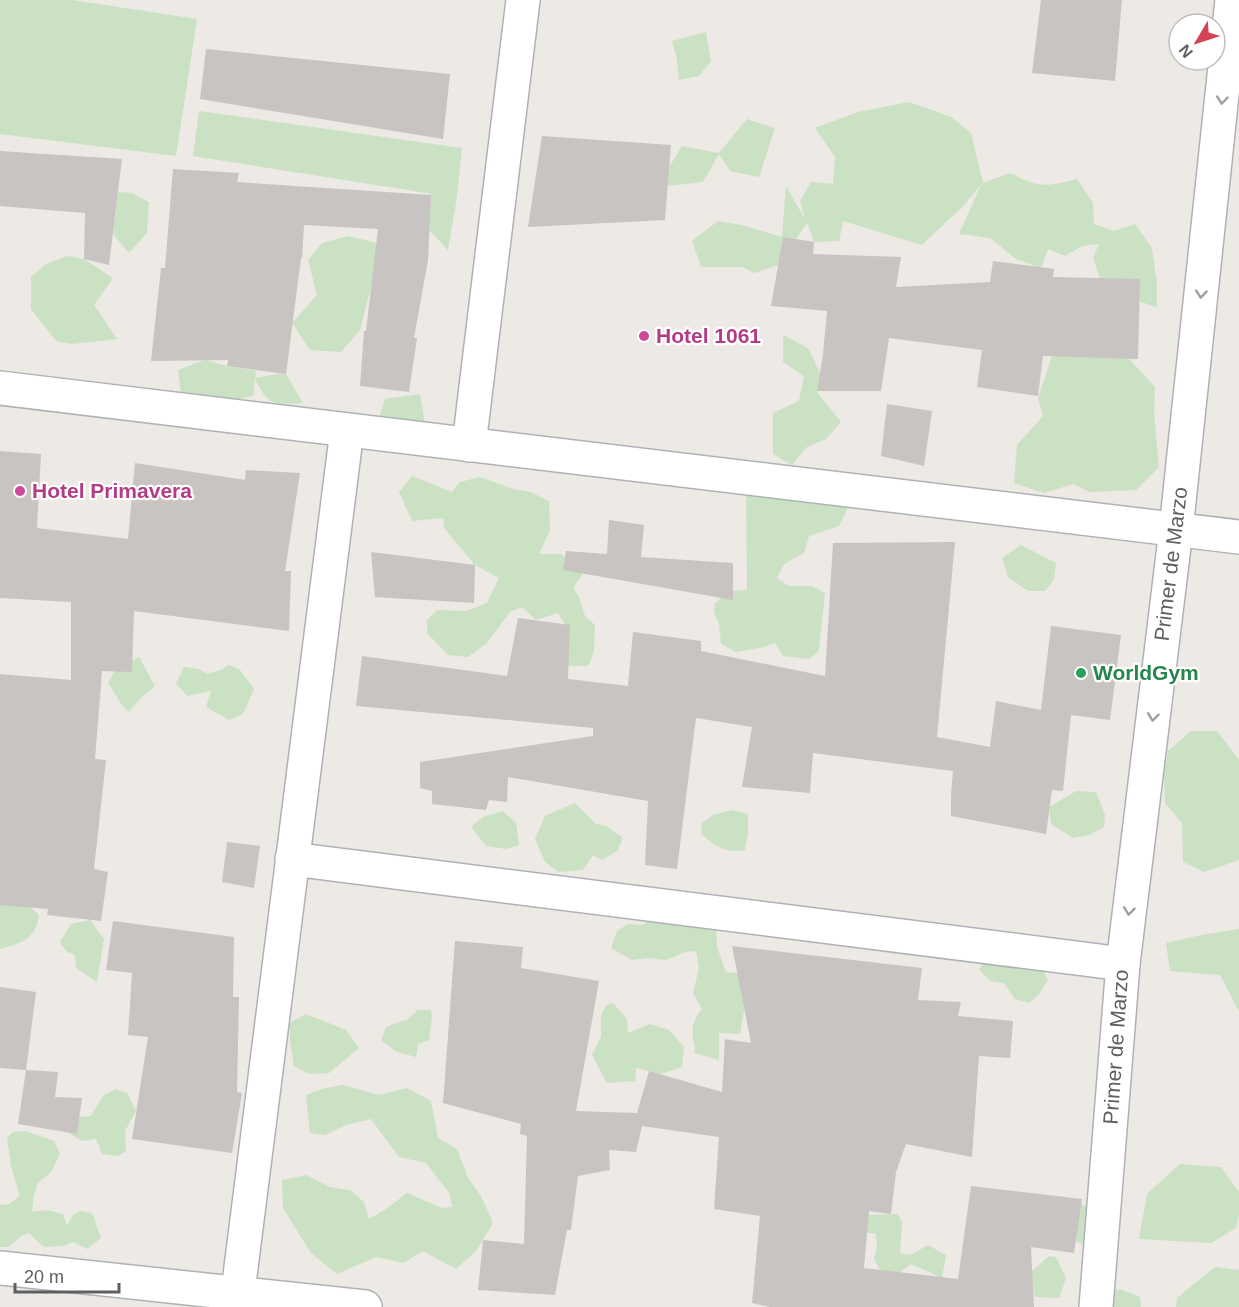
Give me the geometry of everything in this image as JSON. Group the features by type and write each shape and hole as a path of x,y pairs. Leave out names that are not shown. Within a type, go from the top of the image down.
{"street":[{"path":"469,445 523,0"},
{"name":"Primer de Marzo","path":"1096,1307 1123,964 1176,530 1232,0"},
{"path":"0,388 1239,537"},
{"path":"237,1300 347,430"},
{"path":"292,859 1123,964"},
{"path":"0,1268 237,1300 365,1307"}],"green space":[{"path":"0,0 72,0 197,19 176,156 0,134"},
{"path":"706,32 711,61 699,76 679,80 672,41"},
{"path":"909,102 951,117 971,133 983,183 1010,173 1043,185 1077,179 1093,203 1094,224 1114,231 1135,224 1152,248 1157,284 1157,307 1125,297 1100,278 1093,258 1099,244 1082,246 1065,256 1048,249 1041,268 1016,259 990,238 959,234 981,185 963,206 922,245 843,221 839,241 814,242 807,223 778,265 754,273 742,267 701,267 692,241 718,221 742,225 782,237 786,186 805,219 800,201 811,182 833,184 835,157 815,128 858,112"},
{"path":"199,111 462,148 448,250 429,230 431,195 427,193 193,156"},
{"path":"747,119 775,128 759,177 730,171 719,154 703,182 668,186 669,167 682,146 719,153"},
{"path":"118,192 132,193 149,202 147,233 129,253 113,234"},
{"path":"348,236 377,243 372,283 360,330 341,352 310,350 292,323 317,295 308,260 322,243"},
{"path":"67,256 84,259 113,278 94,305 117,339 72,344 56,341 31,309 31,277 46,264"},
{"path":"783,335 808,348 820,373 817,392 841,422 826,439 807,447 792,465 773,454 773,413 799,401 804,376 783,362"},
{"path":"1110,338 1155,387 1154,413 1159,467 1136,490 1090,492 1073,484 1044,493 1014,483 1017,445 1043,416 1038,398 1057,341"},
{"path":"205,360 256,371 255,378 286,374 303,403 273,402 264,395 255,379 253,396 234,400 181,392 178,370"},
{"path":"420,394 426,430 379,418 385,399"},
{"path":"412,476 452,492 460,482 480,477 513,489 531,492 549,501 550,530 539,554 561,554 583,574 573,588 579,597 585,616 595,625 594,651 588,666 569,666 561,650 570,633 558,613 536,620 522,607 510,612 486,644 468,657 448,655 427,633 427,620 437,610 466,611 487,603 499,578 475,565 444,528 443,518 412,521 399,492"},
{"path":"746,482 849,505 839,526 809,536 804,553 784,564 777,578 789,586 812,586 825,593 819,651 809,659 783,656 775,643 736,652 721,644 719,624 714,612 715,603 729,591 747,590"},
{"path":"1021,545 1056,563 1054,579 1045,591 1028,591 1008,577 1002,558"},
{"path":"139,657 155,686 129,712 108,683 115,671"},
{"path":"229,665 240,670 254,689 243,714 229,720 206,707 211,691 187,696 176,683 184,667 199,669 207,674"},
{"path":"1191,731 1217,731 1239,760 1239,860 1204,872 1183,862 1182,823 1165,803 1164,775 1168,751"},
{"path":"1076,791 1096,792 1105,815 1104,827 1089,835 1073,838 1051,824 1049,807"},
{"path":"575,803 596,824 606,826 623,838 617,851 602,860 593,855 583,870 559,872 545,862 535,839 545,816"},
{"path":"732,810 748,814 745,850 731,851 721,848 701,834 702,823 713,815"},
{"path":"503,811 516,823 519,845 506,849 486,846 471,827 483,817"},
{"path":"0,894 21,899 39,915 34,930 27,939 0,949"},
{"path":"651,916 716,925 717,947 726,972 737,973 747,993 740,1034 719,1033 719,1060 694,1053 693,1026 702,1009 693,993 699,968 696,951 685,952 666,960 648,958 632,960 611,948 617,931 628,924 643,925"},
{"path":"90,920 104,939 97,982 76,968 75,955 66,951 60,942 71,924"},
{"path":"1239,929 1239,1011 1220,975 1170,971 1166,943"},
{"path":"989,954 1042,968 1048,980 1039,994 1029,1003 1015,999 1004,983 991,981 979,970"},
{"path":"613,1003 627,1019 628,1033 650,1024 669,1030 684,1047 682,1067 661,1074 636,1068 635,1082 607,1083 592,1055 601,1037 601,1015 606,1005"},
{"path":"418,1010 431,1010 432,1017 429,1040 418,1044 416,1057 397,1052 381,1040 386,1027 408,1019"},
{"path":"306,1014 346,1030 359,1048 329,1073 309,1074 294,1066 290,1023"},
{"path":"343,1085 379,1095 407,1088 431,1101 438,1138 457,1149 468,1178 481,1196 493,1223 477,1250 456,1269 423,1251 403,1263 376,1257 337,1274 311,1253 283,1208 282,1180 306,1175 330,1187 350,1190 364,1202 369,1219 407,1193 442,1208 452,1207 450,1194 426,1163 399,1157 371,1119 346,1125 325,1135 310,1133 306,1095 325,1088"},
{"path":"115,1089 127,1093 136,1111 125,1131 126,1151 118,1156 102,1154 96,1139 82,1141 69,1133 78,1117 91,1116 103,1096"},
{"path":"25,1131 54,1141 60,1154 51,1172 38,1183 32,1212 47,1210 63,1214 67,1226 73,1215 80,1211 92,1213 101,1238 87,1249 73,1242 64,1246 44,1247 29,1233 21,1236 9,1247 0,1247 0,1205 9,1204 20,1196 11,1166 7,1138 13,1132"},
{"path":"1180,1164 1221,1167 1239,1192 1239,1215 1236,1228 1211,1243 1139,1239 1147,1194"},
{"path":"1074,1203 1087,1206 1094,1219 1090,1238 1081,1244 1067,1234"},
{"path":"850,1212 869,1215 898,1214 902,1223 900,1253 910,1255 928,1245 946,1255 942,1278 911,1264 896,1275 883,1275 874,1259 877,1245 876,1234 862,1232"},
{"path":"1049,1256 1056,1257 1066,1278 1059,1298 1035,1297 1031,1272"},
{"path":"1215,1267 1239,1270 1239,1307 1176,1307 1177,1298"},
{"path":"1120,1289 1140,1297 1141,1307 1082,1307 1087,1299"}],"building":[{"path":"1041,0 1122,0 1115,81 1032,73"},
{"path":"206,49 450,74 443,139 200,99"},
{"path":"542,136 671,145 665,220 528,227"},
{"path":"0,151 122,159 109,265 84,259 85,213 0,206"},
{"path":"173,169 239,173 237,182 431,195 428,260 414,338 417,338 409,392 360,386 364,331 366,331 378,229 304,225 302,259 286,374 227,366 228,360 151,361 161,268 165,268"},
{"path":"783,237 814,242 813,254 901,257 896,287 990,282 993,261 1054,269 1053,277 1140,279 1138,359 1043,356 1038,396 977,387 982,350 889,338 881,391 817,391 827,311 771,306"},
{"path":"887,404 932,411 924,466 881,456"},
{"path":"0,451 41,454 37,528 128,539 135,463 245,480 246,470 300,473 285,571 291,571 289,631 134,611 132,672 102,671 95,759 106,760 94,869 108,872 101,921 47,915 48,909 0,905 0,674 71,680 71,602 0,598"},
{"path":"609,520 644,525 641,557 733,563 733,600 563,570 566,551 607,554"},
{"path":"955,542 937,737 990,747 996,701 1041,710 1051,626 1121,635 1110,720 1071,715 1063,791 1052,790 1046,834 951,816 953,771 813,753 810,793 742,787 752,727 696,718 677,869 645,865 648,801 508,777 507,802 489,800 486,810 432,804 432,791 420,788 420,762 593,736 593,728 356,706 362,656 507,676 518,618 570,625 568,679 628,686 633,632 701,641 701,651 825,676 833,543"},
{"path":"371,552 475,565 474,603 375,597"},
{"path":"227,842 260,846 254,888 222,882"},
{"path":"113,921 234,937 233,997 239,997 237,1092 242,1093 232,1153 132,1139 148,1037 128,1035 132,973 106,970"},
{"path":"455,941 523,947 521,968 599,981 576,1111 637,1113 649,1071 722,1092 725,1039 751,1043 732,946 922,968 918,1000 961,1002 958,1016 1013,1021 1010,1058 979,1056 972,1157 906,1144 896,1172 891,1214 869,1211 864,1268 958,1279 971,1186 1082,1199 1074,1253 1031,1247 1034,1307 770,1307 752,1303 760,1216 714,1209 719,1137 642,1126 636,1152 609,1150 610,1170 578,1176 571,1230 567,1230 555,1295 478,1290 483,1240 524,1244 527,1136 520,1134 521,1124 443,1103"},
{"path":"0,987 36,992 26,1070 0,1068"},
{"path":"26,1070 58,1072 55,1097 82,1098 77,1134 18,1124"}],"place":[{"name":"Hotel 1061","path":"644,336"},
{"name":"Hotel Primavera","path":"20,491"},
{"name":"WorldGym","path":"1081,673"}]}
